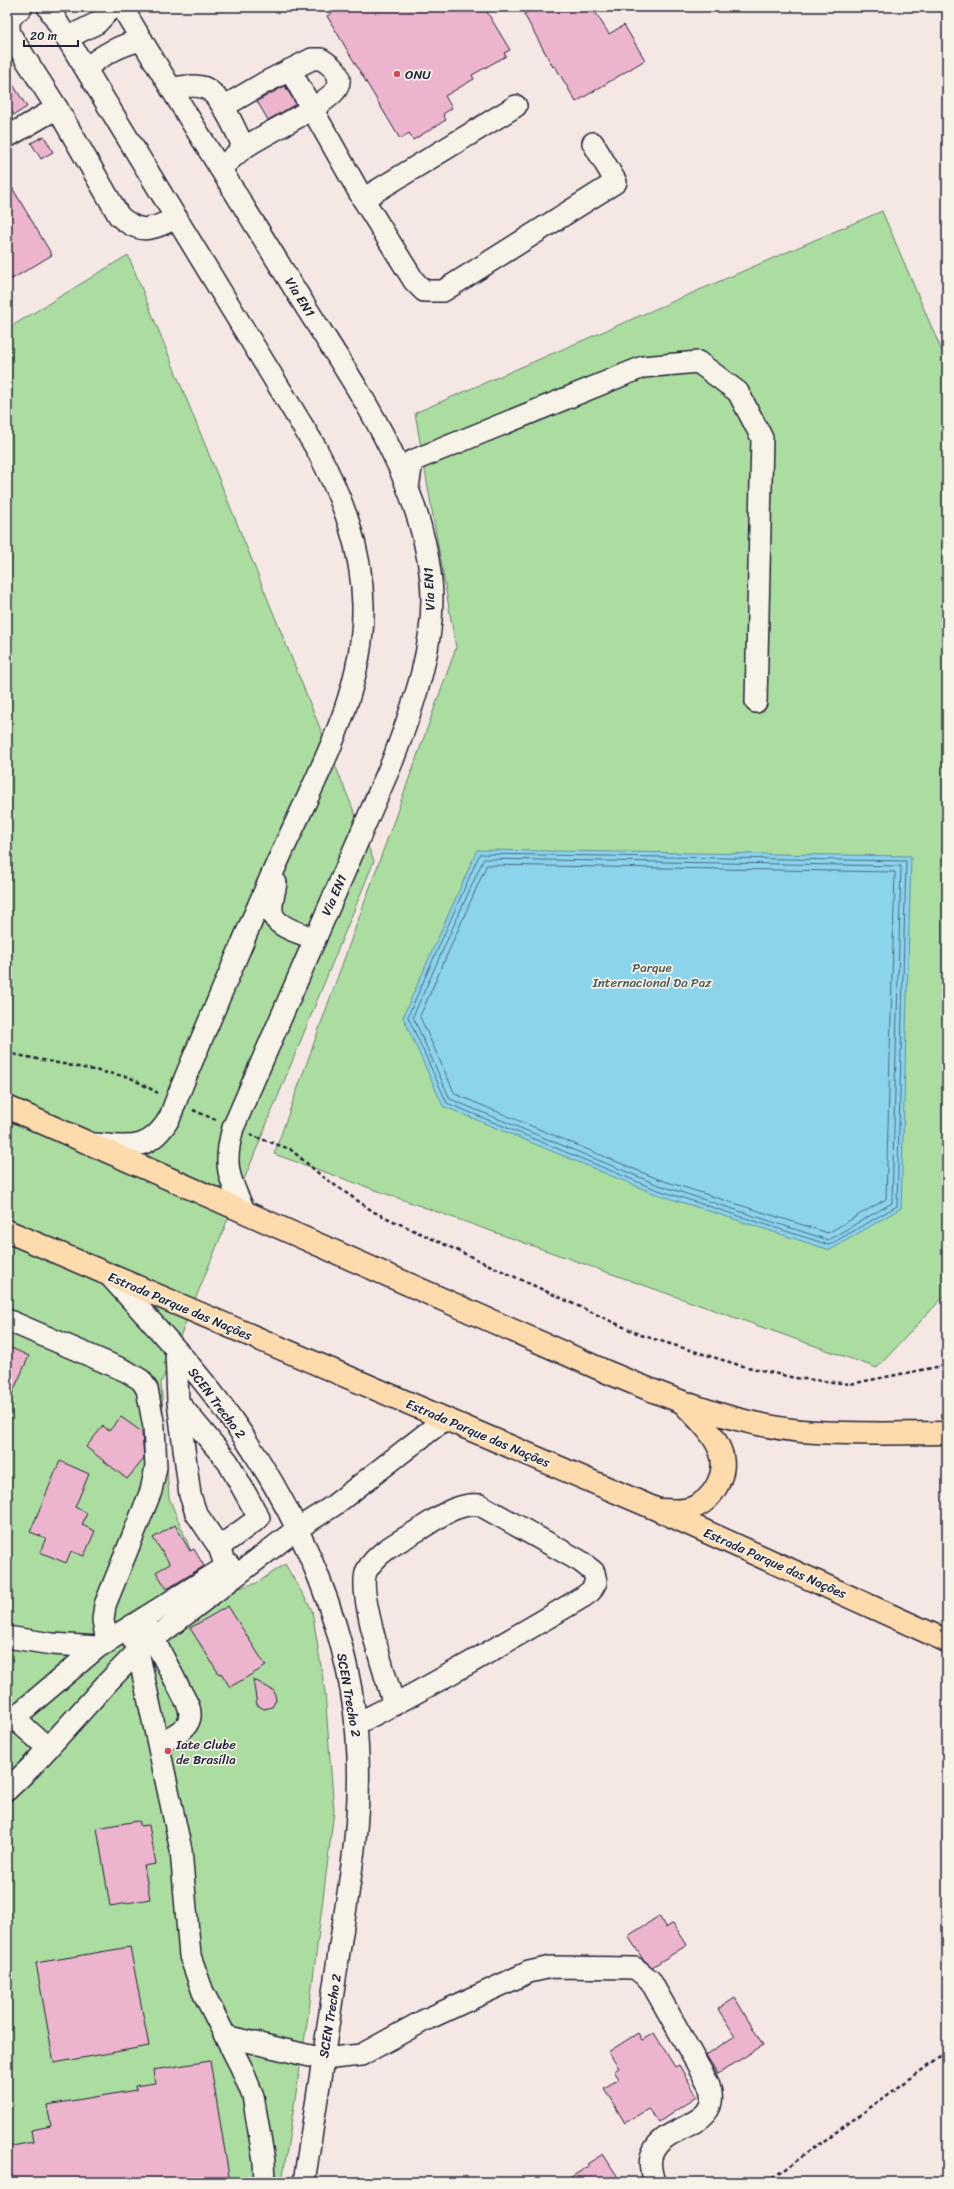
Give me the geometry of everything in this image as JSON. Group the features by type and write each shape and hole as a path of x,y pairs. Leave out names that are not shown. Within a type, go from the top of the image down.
{"highway":[{"path":"7,1107 244,1210 600,1369 684,1404 760,1424 801,1431 947,1433"},
{"name":"Estrada Parque das Nações","path":"7,1231 656,1509 947,1641"},
{"path":"656,1509 680,1510 693,1508 712,1494 722,1474 723,1459 718,1444 684,1404"},
{"path":"897,1432 947,1422"}],"street":[{"path":"22,7 10,18 7,25 11,36 57,108 119,216 130,226 141,229 152,229 177,218"},
{"path":"48,7 316,448 337,488 351,525 358,563 363,604 361,636 354,683 329,747 281,852 175,1101 170,1117 160,1132 145,1144 123,1146 94,1144"},
{"path":"66,38 97,23 112,7"},
{"name":"Via EN1","path":"122,7 373,416 408,488 418,516 431,582 428,644 420,680 393,760 233,1128 228,1147 227,1163 233,1188 244,1210"},
{"path":"86,68 110,51 125,44 142,40"},
{"path":"220,168 244,148 311,108 323,103 337,88 337,73 321,59 312,59 223,107"},
{"path":"290,70 364,199 414,281 424,291 443,291 616,182 593,143"},
{"path":"171,88 192,86 205,88 214,94 223,107 244,148"},
{"path":"364,199 516,106"},
{"path":"7,136 57,108"},
{"path":"408,488 412,461 643,367 698,362 738,392 762,438 756,702"},
{"path":"281,852 272,910 274,917 278,923 315,939"},
{"name":"SCEN Trecho 2","path":"109,1275 206,1385 255,1455 297,1529 317,1574 343,1653 356,1724 358,1757 357,1825 304,2182"},
{"path":"7,1320 126,1371 140,1380 147,1389 154,1428 155,1475 138,1528 105,1605 103,1645"},
{"path":"176,1350 178,1402 192,1504 222,1557"},
{"path":"48,1748 10,1715 103,1645 136,1624 222,1557 259,1518 228,1462 178,1402"},
{"path":"7,1790 31,1767 146,1646 297,1529 333,1506 445,1419"},
{"path":"356,1724 394,1705 432,1685 583,1597 591,1591 596,1582 594,1572 580,1561 480,1505 462,1505 392,1546 372,1563 364,1579 369,1613 394,1705"},
{"path":"222,1557 297,1529"},
{"path":"136,1624 146,1646 188,1705 191,1717 186,1727 159,1743"},
{"path":"7,1637 52,1644 103,1645"},
{"path":"146,1646 159,1743 181,1850 190,1956 200,1985 241,2067 252,2096 264,2161 265,2182"},
{"path":"225,2036 323,2059 362,2055 423,2021 529,1972 551,1968 635,1968 650,1980 709,2085 712,2096 711,2105 705,2114 658,2143 653,2151 650,2162 654,2182"}],"path":[{"path":"7,1053 129,1077 175,1101 233,1128 290,1149 323,1177 374,1212 640,1335 739,1365 795,1378 850,1384 947,1365"},
{"path":"767,2182 947,2052"}],"green space":[{"name":"Parque Internacional Da Paz","path":"882,211 947,363 947,1293 877,1368 274,1154 456,648 415,413"},
{"path":"128,255 374,861 161,1383 169,1498 190,1549 221,1593 257,1583 285,1564 312,1610 325,1692 334,1811 309,2010 282,2182 7,2182 7,329"}],"water":[{"path":"477,850 911,856 901,1208 830,1250 653,1193 443,1106 403,1017"}],"building":[{"name":"ONU","path":"341,7 484,7 510,50 504,53 506,56 472,75 474,79 445,96 452,108 443,114 446,120 413,140 409,133 400,139 327,16"},
{"path":"536,7 592,7 609,34 624,25 645,60 576,102 555,66 553,67 524,14"},
{"path":"7,75 27,107 14,115 7,104"},
{"path":"285,86 296,104 268,120 257,101"},
{"path":"44,136 53,152 41,159 31,143"},
{"path":"7,179 52,255 7,282"},
{"path":"7,1346 29,1356 7,1405"},
{"path":"121,1417 142,1432 144,1459 127,1479 86,1447 103,1426 109,1431"},
{"path":"60,1461 89,1474 75,1507 87,1513 82,1525 95,1531 84,1556 71,1551 66,1563 40,1552 46,1538 30,1532"},
{"path":"175,1525 190,1551 194,1549 204,1566 167,1589 156,1572 170,1564 153,1538"},
{"path":"228,1606 266,1666 230,1687 221,1673 219,1674 190,1628"},
{"path":"253,1679 274,1691 276,1700 272,1707 264,1709 257,1705"},
{"path":"137,1821 140,1822 140,1826 149,1825 156,1864 144,1866 150,1899 110,1906 97,1828"},
{"path":"659,1916 666,1928 673,1923 687,1945 652,1967 642,1958 628,1936"},
{"path":"130,1947 149,2046 54,2063 36,1963"},
{"path":"735,1998 763,2045 718,2074 706,2055 735,2036 718,2009"},
{"path":"638,2033 642,2040 654,2033 675,2067 679,2065 697,2096 659,2122 648,2109 625,2123 604,2088 619,2079 614,2071 619,2068 608,2052"},
{"path":"210,2061 230,2182 12,2182 7,2147 33,2142 31,2130 51,2126 47,2105 136,2090 135,2086 155,2083 153,2070"},
{"path":"603,2154 621,2182 563,2182 589,2166 587,2164"}],"place":[{"name":"ONU","path":"397,74"},
{"name":"Iate Clube de Brasília","path":"168,1751"}]}
